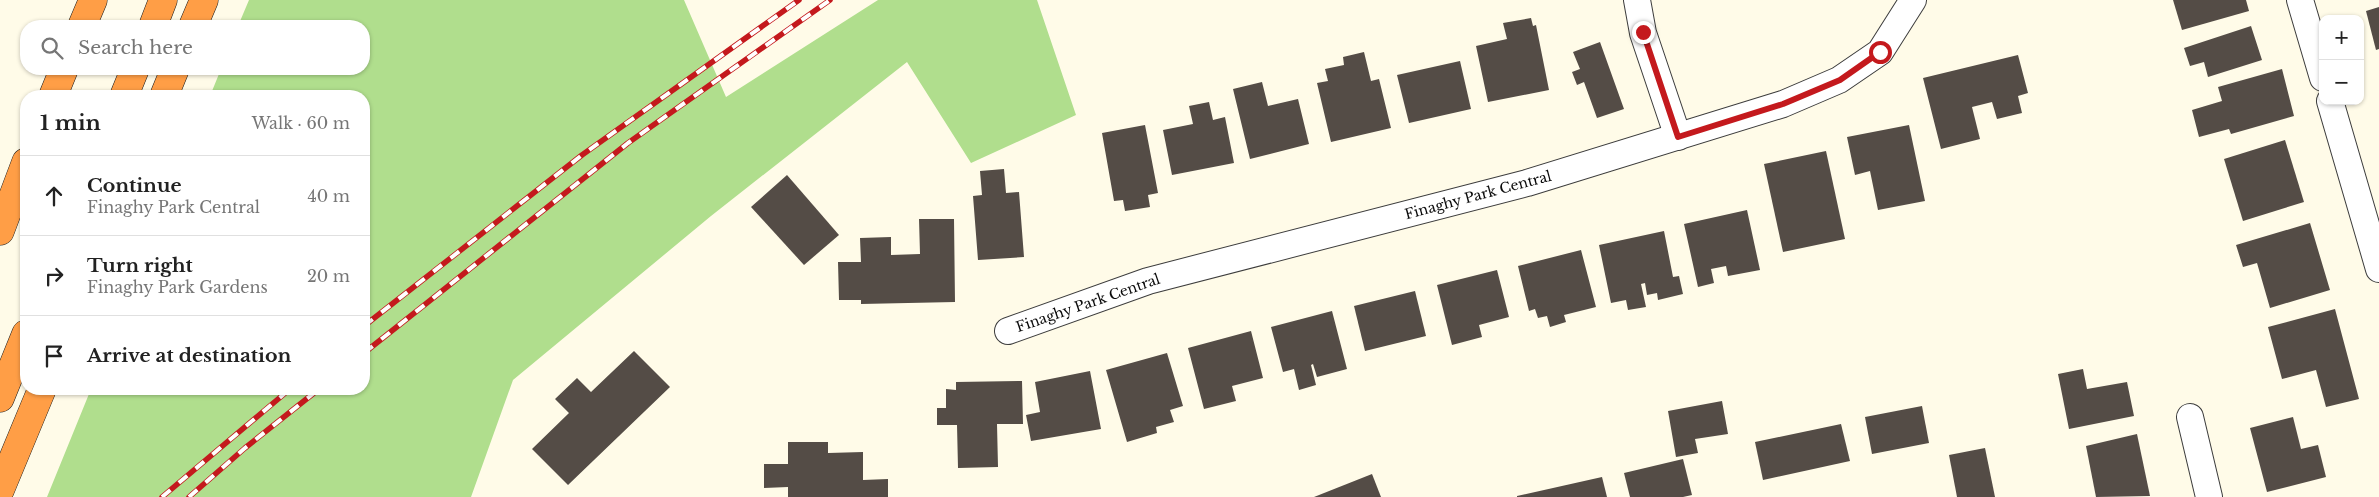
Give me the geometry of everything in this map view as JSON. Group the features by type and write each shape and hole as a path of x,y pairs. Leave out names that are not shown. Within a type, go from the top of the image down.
{"highway":[{"path":"85,20 93,0"},
{"path":"155,20 163,0"},
{"path":"196,20 204,0"},
{"path":"55,90 62,75"},
{"path":"126,90 133,75"},
{"path":"166,90 173,75"},
{"path":"0,206 20,168"},
{"path":"0,231 20,178"},
{"path":"0,398 20,349"},
{"path":"0,490 40,395"}],"street":[{"path":"1637,0 1643,32 1678,137"},
{"name":"Finaghy Park Central","path":"1008,331 1148,281 1527,183 1783,104 1840,80 1880,52 1913,0"},
{"path":"2300,0 2319,64"},
{"path":"2331,105 2379,269"},
{"path":"2190,417 2209,497"}],"green space":[{"path":"249,0 684,0 726,97 878,0 1037,0 1076,115 971,163 907,62 711,216 513,380 471,497 47,497 89,395 370,395 370,90 212,90 219,75 370,75 370,20 241,20"}],"building":[{"path":"2173,0 2246,0 2249,11 2182,30"},
{"path":"2379,7 2379,49 2376,50 2366,11"},
{"path":"1531,18 1533,26 1536,25 1549,90 1488,102 1476,46 1507,39 1503,23"},
{"path":"2251,26 2262,60 2208,77 2204,62 2190,66 2184,48"},
{"path":"1600,42 1624,109 1597,118 1584,82 1577,85 1572,72 1580,69 1573,52"},
{"path":"1364,52 1371,81 1379,79 1391,128 1331,142 1317,83 1328,81 1325,69 1344,65 1343,57"},
{"path":"2018,55 2028,93 2018,96 2022,113 1997,119 1992,102 1972,107 1980,139 1941,149 1923,78"},
{"path":"1460,61 1471,109 1409,123 1397,75"},
{"path":"2282,69 2294,116 2231,134 2229,129 2199,137 2192,110 2222,101 2218,87"},
{"path":"1262,82 1268,106 1298,99 1309,144 1250,159 1233,89"},
{"path":"1209,102 1213,120 1225,117 1234,163 1172,175 1163,130 1193,124 1189,106"},
{"path":"1145,125 1158,193 1148,195 1150,207 1125,211 1123,200 1114,201 1102,133"},
{"path":"1909,125 1925,201 1878,210 1870,171 1855,175 1847,137"},
{"path":"2285,140 2304,202 2243,221 2224,159"},
{"path":"1826,151 1845,239 1783,252 1764,164"},
{"path":"1004,169 1006,193 1019,192 1024,257 978,260 973,196 982,195 980,171"},
{"path":"787,175 839,235 804,265 751,207"},
{"path":"1747,210 1760,270 1728,276 1726,266 1711,269 1714,283 1698,287 1684,224"},
{"path":"919,219 954,219 955,302 861,304 861,300 839,300 838,262 861,262 860,238 891,237 891,255 920,254"},
{"path":"2310,223 2330,290 2270,308 2257,263 2243,267 2236,245"},
{"path":"1664,231 1673,277 1679,276 1683,294 1658,300 1657,293 1647,295 1645,283 1641,284 1646,307 1628,310 1626,300 1611,303 1599,245"},
{"path":"1581,250 1596,307 1564,315 1566,322 1550,327 1547,316 1538,318 1535,309 1529,311 1518,266"},
{"path":"1497,270 1509,317 1479,325 1482,337 1452,345 1437,285"},
{"path":"1415,291 1426,336 1365,351 1354,306"},
{"path":"2335,309 2359,399 2326,407 2316,370 2282,379 2268,327"},
{"path":"1332,311 1347,369 1317,377 1313,364 1311,365 1316,385 1299,390 1294,369 1283,372 1271,327"},
{"path":"1251,331 1263,378 1232,386 1236,401 1204,409 1188,348"},
{"path":"634,351 670,387 568,485 532,449 569,413 555,399 577,378 591,392"},
{"path":"1167,353 1183,406 1170,410 1174,422 1156,427 1157,433 1127,442 1106,370"},
{"path":"2083,369 2087,389 2127,382 2134,416 2069,429 2058,374"},
{"path":"1090,371 1101,429 1031,441 1026,415 1040,412 1035,382"},
{"path":"1022,381 1023,424 997,424 998,467 958,468 957,425 937,425 937,408 946,408 946,389 956,390 956,382"},
{"path":"1722,401 1728,434 1695,439 1698,453 1676,457 1668,411"},
{"path":"1922,406 1929,443 1872,454 1865,417"},
{"path":"2293,417 2301,449 2318,445 2326,477 2267,492 2250,428"},
{"path":"1841,424 1850,461 1763,480 1755,442"},
{"path":"2137,434 2150,496 2096,497 2086,446"},
{"path":"788,442 828,442 828,453 863,452 863,480 888,479 888,497 788,497 788,487 764,488 764,464 788,464"},
{"path":"1985,448 1995,497 1957,497 1949,455"},
{"path":"1683,459 1692,495 1683,497 1630,497 1624,473"},
{"path":"1372,474 1381,497 1314,497"},
{"path":"1602,477 1607,497 1517,497 1517,496"}],"railway":[{"path":"370,321 582,155 799,0"},
{"path":"370,348 628,143 830,0"},
{"path":"162,497 283,395"},
{"path":"189,497 245,448 311,395"}],"route":[{"path":"1643,32 1678,137 1783,104 1840,80 1880,52"}]}
